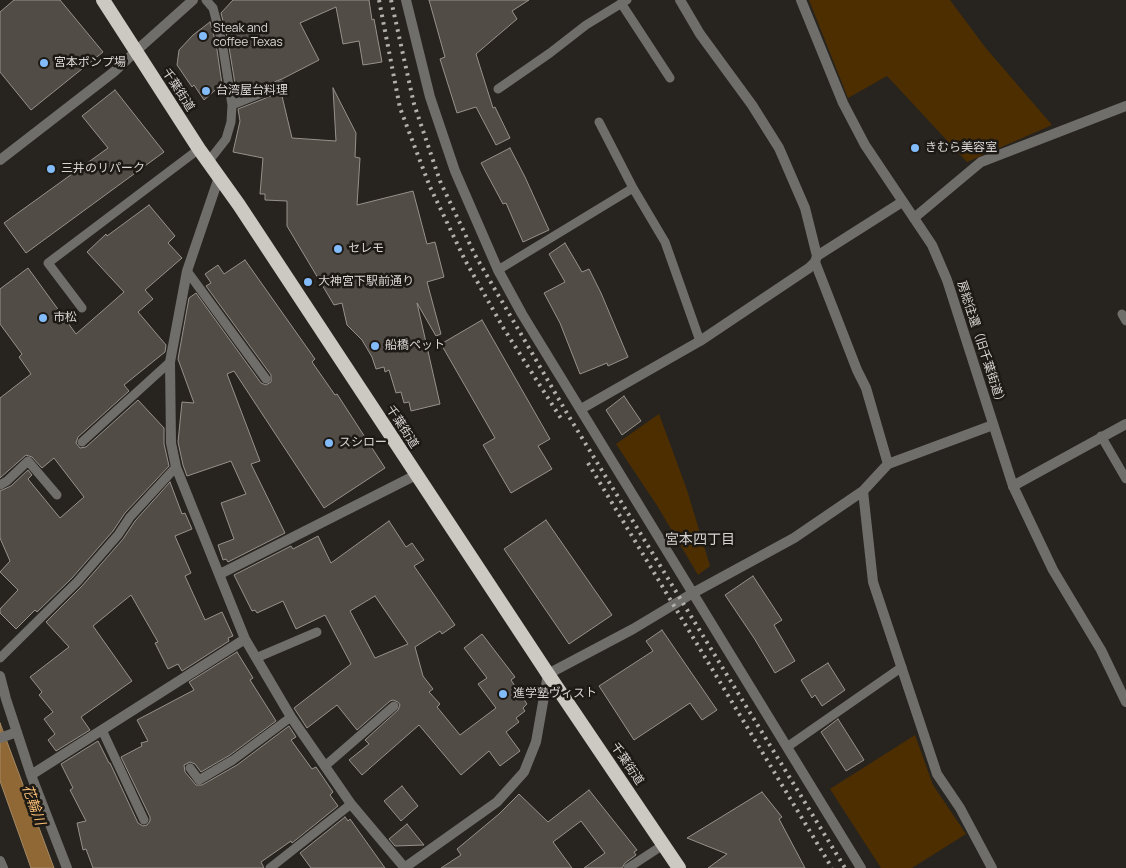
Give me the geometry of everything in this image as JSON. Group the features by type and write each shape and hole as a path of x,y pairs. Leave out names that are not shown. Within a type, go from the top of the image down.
{"highway":[{"name":"千葉街道","path":"103,0 198,149 239,205 548,674 679,868"}],"street":[{"path":"0,160 115,71 193,0"},
{"path":"406,0 430,97 455,171 498,270 522,314 861,868"},
{"path":"680,0 700,34 752,105 779,148 805,208 816,259 857,370 866,388 888,464"},
{"name":"房総往還（旧千葉街道）","path":"801,0 843,103 865,146 932,245 947,280 1013,486 1053,570 1101,650 1126,702"},
{"path":"914,218 981,162 1126,106"},
{"path":"219,177 187,271 170,362 171,443 176,467 245,640 290,717 351,804 404,868 497,802 524,772 536,742 548,674 633,629 693,593 794,538 863,491 888,464 993,425"},
{"path":"580,409 700,341 809,268 816,259 902,202"},
{"path":"1013,486 1054,465 1101,436 1126,424"},
{"path":"220,574 416,475"},
{"path":"863,491 873,582 937,774 960,808 992,868"},
{"path":"31,775 245,640"},
{"path":"0,676 6,699 8,735 31,775 67,868"},
{"path":"0,861 3,868"}],"lane":[{"path":"206,0 213,8 222,42 232,105 231,122 226,139 208,162"},
{"path":"498,89 586,25 624,2 670,78"},
{"path":"232,105 281,85"},
{"path":"599,122 633,188 665,242 700,341"},
{"path":"82,308 48,263 198,149"},
{"path":"498,270 633,188"},
{"path":"187,271 266,380"},
{"path":"82,442 170,362"},
{"path":"1101,436 1126,479"},
{"path":"0,485 7,482 28,460 57,495"},
{"path":"0,658 77,582 118,535 130,517 176,467"},
{"path":"256,658 317,632"},
{"path":"787,747 902,667"},
{"path":"325,766 394,706"},
{"path":"190,768 199,780 233,760 290,717"},
{"path":"102,730 144,820"},
{"path":"270,868 351,804"},
{"path":"628,868 664,845"}],"shaded area":[{"path":"809,0 950,0 985,47 1052,125 967,162 887,76 848,98"},
{"path":"659,414 687,490 710,566 698,575 658,507 616,444"},
{"path":"0,723 54,868 31,868 0,781"},
{"path":"915,735 933,785 966,834 912,868 881,868 830,789"}],"building":[{"name":"宮本ポンプ場","path":"14,0 60,0 103,52 31,110 0,72 0,12"},
{"path":"233,0 369,0 382,62 363,65 359,41 343,44 336,7 300,23 319,60 282,79 237,96 228,41 221,13"},
{"path":"429,0 529,0 512,11 517,19 476,54 493,108 495,107 510,138 496,145 476,107 457,113 440,59 445,57"},
{"path":"210,22 216,43 222,84 204,100 194,85 192,87 177,65 179,50 193,35"},
{"path":"333,88 356,133 355,157 360,158 357,205 413,191 427,244 435,242 444,277 427,282 441,334 436,336 417,303 440,404 411,411 409,402 404,403 401,392 396,393 389,370 385,372 384,367 376,369 372,357 362,340 347,325 342,303 334,305 287,226 287,201 265,200 265,194 260,194 263,158 233,152 240,121 238,109 281,92 292,138 336,141"},
{"path":"115,90 164,152 26,253 4,223 108,148 82,116"},
{"path":"510,148 549,230 523,242 506,203 503,204 481,163"},
{"path":"149,205 175,236 168,243 182,258 145,290 153,299 138,312 166,345 165,352 124,385 129,391 78,437 76,443 80,448 86,447 138,400 164,428 164,444 169,466 125,513 113,531 72,578 37,612 35,610 16,629 0,613 0,609 18,590 0,572 10,561 0,538 0,491 11,486 28,470 32,475 28,479 60,518 84,497 54,458 42,468 32,457 26,455 0,478 0,398 31,374 19,357 22,354 0,324 0,289 28,268 76,334 124,292 87,252 106,234 107,236"},
{"path":"565,243 582,272 589,269 628,357 608,366 607,363 580,374 560,323 544,293 565,282 549,254"},
{"path":"245,260 315,359 312,362 335,395 337,394 385,468 324,508 234,371 227,374 260,461 251,464 285,533 228,562 226,559 223,560 218,545 234,539 221,503 246,494 231,461 187,476 178,442 182,402 194,403 178,359 189,298 196,293 261,383 266,385 271,382 271,375 206,286 211,283 205,274 218,265 224,274"},
{"path":"482,320 550,439 538,446 552,469 511,493 483,445 495,438 441,344"},
{"path":"624,396 641,421 622,435 606,410"},
{"path":"170,482 182,514 185,513 192,529 175,536 191,573 185,576 205,620 222,612 233,636 228,638 229,641 182,671 178,664 168,669 155,643 158,642 131,595 93,626 132,681 81,717 90,730 56,751 48,740 55,734 44,719 53,712 39,695 42,692 30,677 69,647 46,622 82,586 123,539 135,521"},
{"path":"546,520 612,615 569,644 504,549"},
{"path":"389,521 406,547 412,543 424,560 414,566 455,625 442,634 440,631 415,647 423,676 433,689 429,692 440,704 437,707 460,735 496,708 478,684 487,678 464,648 482,634 515,677 511,680 527,704 523,708 525,711 516,718 519,722 506,732 520,751 500,766 489,751 461,775 419,725 362,775 349,760 369,744 365,740 398,710 400,705 398,702 390,701 357,730 337,705 307,728 294,708 351,664 325,615 296,629 283,601 257,613 255,610 252,611 234,575 291,546 293,549 318,536 331,563","holes":["375,596 408,644 375,658 350,611"]},
{"path":"753,576 782,620 774,625 795,661 775,673 725,595"},
{"path":"662,630 717,710 702,720 690,703 634,740 599,686 653,651 646,641"},
{"path":"237,652 253,678 250,680 276,721 230,755 201,772 195,764 190,762 184,765 185,772 196,785 202,785 237,765 289,726 296,737 291,740 312,769 316,767 333,792 330,795 338,806 292,843 291,841 261,862 264,868 93,868 86,849 83,850 77,823 86,821 70,790 73,788 61,764 98,741 138,823 143,826 147,825 150,817 121,757 142,746 141,743 148,741 137,720 194,690 189,682"},
{"path":"828,663 845,690 822,706 815,695 812,698 801,680"},
{"path":"838,719 864,760 846,771 821,732"},
{"path":"402,786 418,806 401,821 384,801"},
{"path":"589,790 637,850 634,852 636,855 625,863 622,868 584,868 605,853 581,821 553,842 572,868 441,868 461,855 457,849 499,814 519,794 548,822"},
{"path":"762,792 782,817 779,819 805,868 708,868 727,854 687,838"},
{"path":"345,817 348,821 350,819 385,868 311,868 300,853"},
{"path":"407,824 424,845 395,846 389,839"}],"railway":[{"path":"379,0 400,108 430,187 465,260 504,329 562,420"},
{"path":"391,0 414,104 440,181 475,255 568,415 845,868"},
{"path":"588,463 832,868"}],"place":[{"name":"Steak and coffee Texas","path":"203,36"},
{"name":"宮本ポンプ場","path":"44,63"},
{"name":"台湾屋台料理","path":"206,91"},
{"name":"きむら美容室","path":"915,148"},
{"name":"三井のリパーク","path":"51,169"},
{"name":"セレモ","path":"338,249"},
{"name":"大神宮下駅前通り","path":"308,282"},
{"name":"市松","path":"43,318"},
{"name":"船橋ペット","path":"375,346"},
{"name":"スシロー","path":"329,443"},
{"name":"進学塾ヴィスト","path":"503,694"}],"district":[{"name":"宮本四丁目","path":"700,540"}],"water label":[{"name":"花輪川","path":"33,805"}]}
